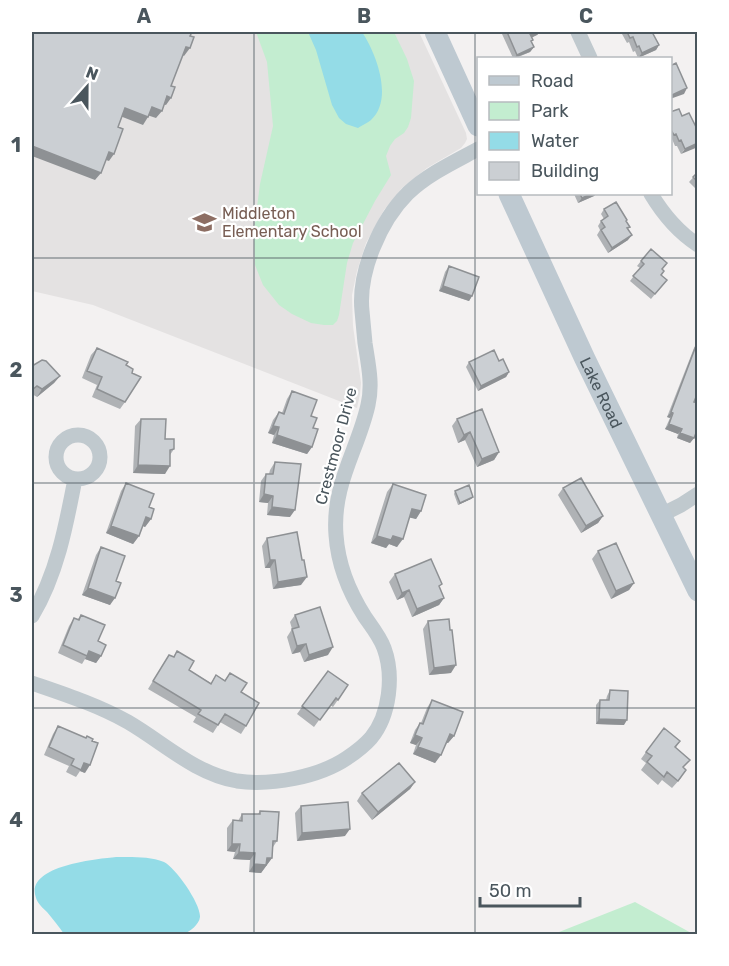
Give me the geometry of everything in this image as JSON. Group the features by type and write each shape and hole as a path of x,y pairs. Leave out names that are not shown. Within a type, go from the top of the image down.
{"street":[{"path":"435,32 477,124"},
{"path":"578,32 590,57"},
{"name":"Crestmoor Drive","path":"32,683 108,711 129,722 203,771 238,781 279,781 321,771 358,751 372,736 382,717 387,698 388,662 384,647 344,578 335,534 339,491 369,403 371,385 362,306 363,286 368,264 384,225 408,194 440,170 477,150"},
{"name":"Lake Road","path":"509,195 585,359 698,591"},
{"path":"652,195 670,221 698,245"},
{"path":"32,616 62,544 75,479"},
{"path":"661,515 698,494"}],"shaded area":[{"name":"Middleton Elementary School","path":"32,32 419,32 467,139 461,148 427,168 402,188 384,210 366,243 352,295 353,326 361,383 357,408 93,305 32,291"}],"green space":[{"path":"256,32 394,32 407,59 414,81 411,118 404,133 390,146 386,156 391,175 353,243 347,263 339,315 333,325 311,323 279,305 263,285 255,265 254,230 260,184 273,126 267,62"},
{"path":"635,902 693,934 554,934"}],"water":[{"path":"308,32 362,32 373,52 382,88 381,100 378,111 371,120 358,128 346,124 339,118 332,105 316,50"},
{"path":"116,857 140,857 169,865 186,886 196,904 200,917 196,925 184,934 64,934 36,898 35,887 41,878 64,866"}],"building":[{"path":"32,32 192,32 190,36 194,37 190,48 186,47 171,86 175,87 171,98 167,96 162,111 152,107 148,117 125,108 118,127 123,129 114,154 109,152 101,173 32,146"},
{"path":"507,32 537,32 530,34 534,47 517,55"},
{"path":"627,32 652,32 659,45 642,53 633,37 630,38"},
{"path":"676,63 687,88 672,95 672,65"},
{"path":"679,109 682,116 689,113 698,131 698,143 685,149 681,140 679,141 672,132 672,111"},
{"path":"698,172 698,182 693,177"},
{"path":"616,202 627,220 630,227 627,228 632,235 612,248 601,230 605,227 601,221 608,216 604,209"},
{"path":"651,249 667,263 661,275 667,280 655,294 633,276 644,264 641,261"},
{"path":"449,266 479,277 472,296 443,286"},
{"path":"697,343 698,392 694,402 698,403 698,428 694,438 680,433 682,429 669,424 673,413 671,412"},
{"path":"97,348 128,362 126,365 133,369 132,373 141,377 125,402 97,389 102,377 87,371"},
{"path":"494,350 499,361 503,359 509,372 481,386 469,362"},
{"path":"42,360 46,361 60,376 42,389 37,386 32,390 32,366"},
{"path":"292,391 317,400 311,416 317,418 313,428 318,429 312,447 277,435 279,427 273,426 279,412 284,414"},
{"path":"482,409 499,452 482,459 470,432 464,435 457,419"},
{"path":"141,419 166,419 165,439 174,439 174,449 170,450 170,466 138,465"},
{"path":"275,462 301,464 295,510 272,507 273,496 264,494 266,474 273,474"},
{"path":"581,478 603,516 586,526 563,488"},
{"path":"126,483 154,494 149,507 154,509 151,519 146,517 139,536 111,526"},
{"path":"393,484 426,495 421,511 412,509 403,539 393,536 391,540 377,536"},
{"path":"469,485 473,497 460,503 455,491"},
{"path":"297,532 307,577 278,582 275,560 270,560 267,538"},
{"path":"616,543 634,583 616,591 598,551"},
{"path":"101,547 125,556 116,581 121,583 115,598 88,588"},
{"path":"431,559 442,584 439,586 444,598 417,609 409,590 402,593 395,574"},
{"path":"320,607 333,647 309,655 306,644 297,646 292,629 299,627 295,615"},
{"path":"81,615 105,625 98,641 106,645 101,656 89,651 87,656 63,645 74,618 79,620"},
{"path":"449,619 456,665 434,668 428,621"},
{"path":"177,651 194,661 189,670 211,684 216,675 225,681 230,673 247,683 241,692 259,703 246,726 225,714 218,725 198,714 201,710 153,681 169,655 174,657"},
{"path":"328,671 348,685 320,720 302,706"},
{"path":"610,690 628,691 627,720 599,719 600,700 609,700"},
{"path":"432,700 463,712 454,736 450,734 441,755 418,747 422,738 415,735 420,723 423,724"},
{"path":"58,726 86,738 87,736 98,743 90,765 84,763 81,770 71,765 74,759 49,747"},
{"path":"664,728 680,741 675,747 690,760 683,767 686,770 678,781 667,772 664,777 647,762 652,756 646,752"},
{"path":"399,763 415,782 378,812 362,793"},
{"path":"348,802 350,829 302,833 301,806"},
{"path":"260,811 279,812 277,841 273,841 272,858 267,858 266,865 254,864 255,853 239,852 240,844 232,844 233,820 242,821 242,814 260,814"}],"place":[{"name":"Middleton Elementary School","path":"204,222"}]}
